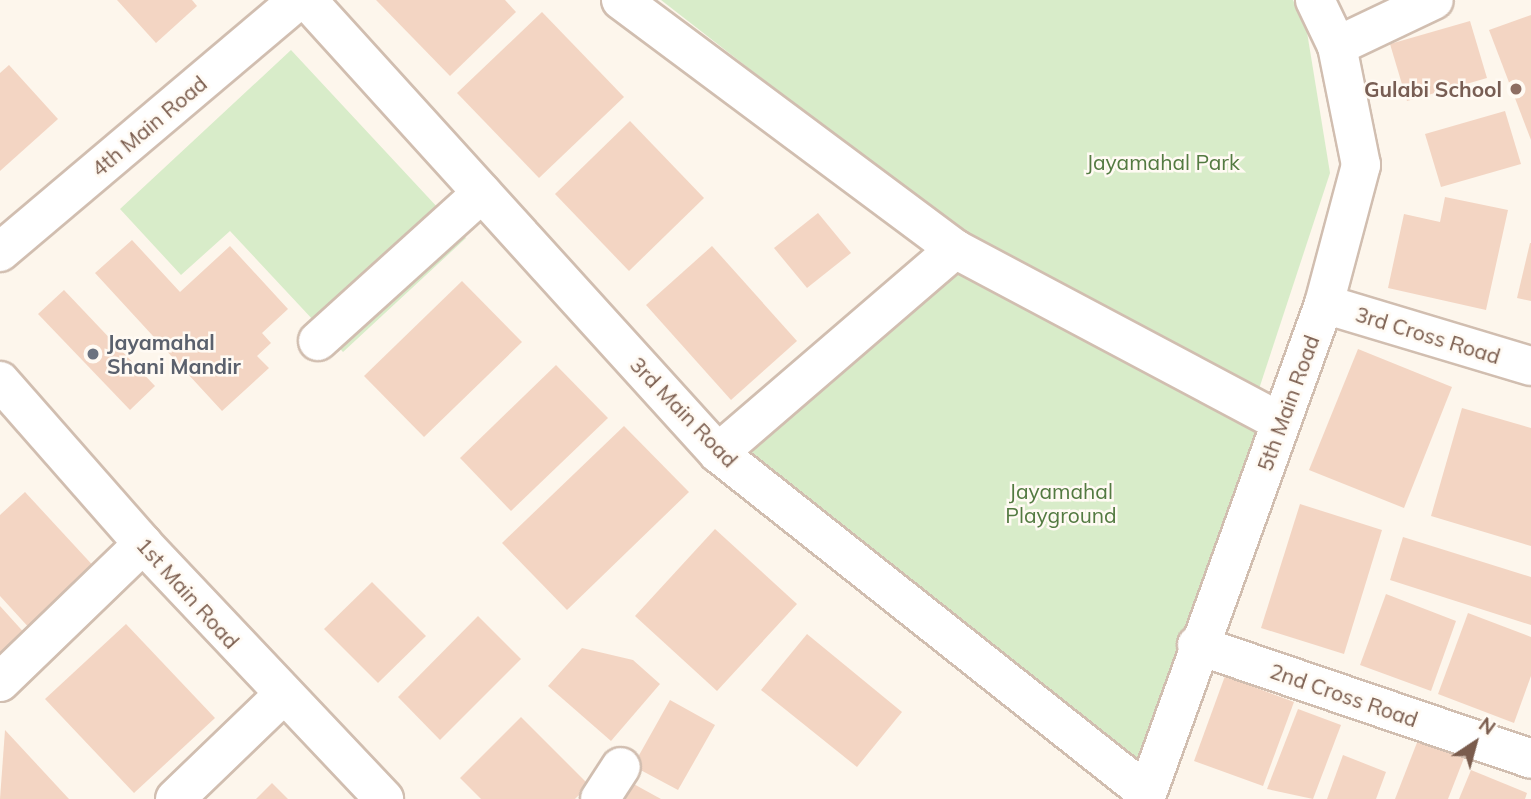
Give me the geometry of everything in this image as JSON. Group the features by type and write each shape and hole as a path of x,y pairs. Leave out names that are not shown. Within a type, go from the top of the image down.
{"street":[{"name":"4th Main Road","path":"0,252 298,0"},
{"name":"3rd Main Road","path":"307,0 718,453 1146,796"},
{"path":"621,0 954,249 1281,422"},
{"name":"5th Main Road","path":"1146,796 1197,645 1324,304 1361,165 1337,46 1315,0"},
{"path":"1337,46 1434,0"},
{"path":"318,341 482,193"},
{"path":"718,453 954,249"},
{"name":"3rd Cross Road","path":"1324,304 1531,366"},
{"name":"1st Main Road","path":"0,381 143,544 282,696 384,799"},
{"path":"0,682 143,544"},
{"name":"2nd Cross Road","path":"1197,645 1531,759"},
{"path":"175,799 282,696"},
{"path":"600,799 621,767"}],"green space":[{"name":"Jayamahal Park","path":"661,0 1293,0 1306,26 1330,173 1257,395 969,240"},
{"path":"291,50 466,238 343,352 230,231 181,275 120,209"},
{"name":"Jayamahal Playground","path":"960,266 1256,429 1142,770 744,452"}],"building":[{"path":"117,0 192,0 197,6 156,43"},
{"path":"376,0 505,0 516,12 450,76"},
{"path":"542,12 624,97 539,178 457,93"},
{"path":"1531,15 1531,140 1489,30"},
{"path":"1470,21 1487,78 1407,101 1390,44"},
{"path":"9,65 58,119 0,171 0,73"},
{"path":"1505,111 1521,164 1441,187 1425,134"},
{"path":"630,121 704,198 629,271 555,194"},
{"path":"1445,197 1508,210 1486,310 1388,288 1404,214 1440,222"},
{"path":"818,213 851,253 807,288 774,248"},
{"path":"132,240 180,292 230,246 288,309 262,333 271,343 257,356 269,368 222,411 95,273"},
{"path":"1531,243 1531,301 1517,298"},
{"path":"712,246 797,341 731,400 646,305"},
{"path":"462,281 522,342 424,437 364,376"},
{"path":"64,290 155,386 130,410 38,314"},
{"path":"1358,349 1452,387 1404,508 1309,470"},
{"path":"556,365 608,418 511,511 460,458"},
{"path":"1462,408 1531,428 1531,546 1431,516"},
{"path":"624,426 689,492 567,610 502,543"},
{"path":"25,492 98,571 32,631 0,596 0,515"},
{"path":"1300,504 1382,530 1344,654 1261,628"},
{"path":"715,529 797,604 717,691 635,616"},
{"path":"1403,537 1531,577 1531,625 1390,580"},
{"path":"372,582 426,636 378,683 324,629"},
{"path":"1386,594 1456,621 1431,691 1360,665"},
{"path":"0,606 28,637 0,663"},
{"path":"1468,613 1531,637 1531,676 1514,723 1438,694"},
{"path":"478,616 521,659 440,740 398,697"},
{"path":"126,624 215,718 134,793 45,699"},
{"path":"807,634 902,712 857,767 761,690"},
{"path":"582,648 633,660 660,684 611,741 548,686"},
{"path":"1225,676 1294,702 1263,786 1194,761"},
{"path":"670,700 715,725 678,790 633,766"},
{"path":"1298,709 1341,725 1313,799 1267,789"},
{"path":"521,717 589,785 575,799 481,799 460,778"},
{"path":"5,730 69,799 0,799"},
{"path":"1418,740 1464,758 1448,799 1395,799"},
{"path":"1343,755 1386,772 1376,799 1327,799"},
{"path":"1471,770 1527,793 1525,799 1459,799"},
{"path":"630,782 661,799 621,799"},
{"path":"272,783 288,799 256,799"}],"place":[{"name":"Gulabi School","path":"1516,89"},
{"name":"Jayamahal Shani Mandir","path":"93,354"}]}
